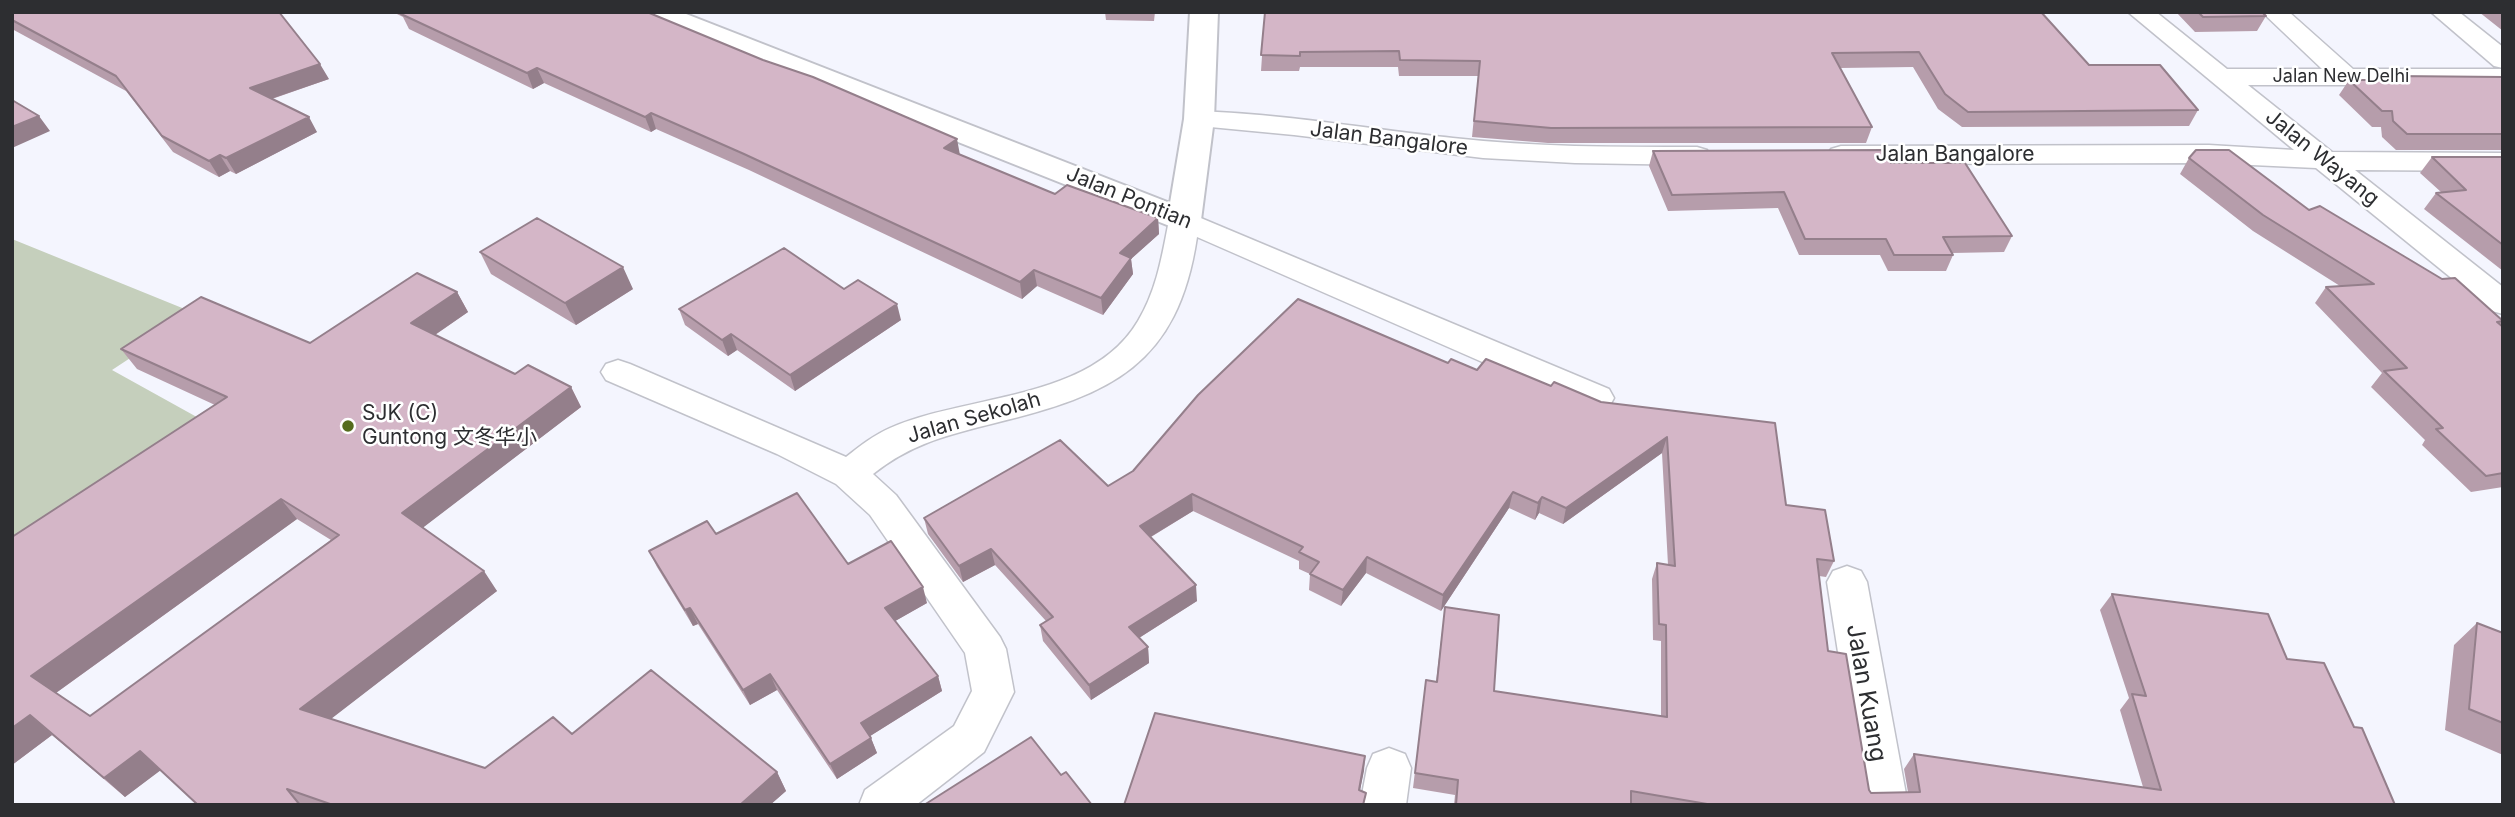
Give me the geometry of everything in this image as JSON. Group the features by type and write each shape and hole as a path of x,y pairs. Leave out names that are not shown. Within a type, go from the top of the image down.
{"street":[{"name":"Jalan Pontian","path":"656,12 1184,220 1597,398"},
{"name":"Jalan Sekolah","path":"849,474 884,447 911,433 1044,399 1102,374 1131,352 1151,326 1171,286 1184,220 1199,120 1204,12"},
{"name":"Jalan Wayang","path":"2140,12 2503,304"},
{"path":"2274,12 2346,77"},
{"path":"2443,12 2503,60"},
{"name":"Jalan New Delhi","path":"2222,78 2503,76"},
{"name":"Jalan Bangalore","path":"1199,120 1253,122 1454,147 1548,155 1722,156"},
{"name":"Jalan Bangalore","path":"1820,155 2209,154 2325,160 2503,162"},
{"path":"618,372 790,445 849,474 884,505 985,649 993,692 968,739 881,805"},
{"name":"Jalan Kuang","path":"1847,582 1885,805"}],"green space":[{"path":"12,239 197,314 112,370 204,421 12,551"}],"building":[{"path":"12,12 279,12 320,64 250,88 309,117 226,158 220,155 209,161 162,136 116,76 12,20"},
{"path":"647,12 763,60 813,77 957,139 944,148 1055,194 1067,185 1158,218 1120,253 1131,258 1101,298 1034,270 1020,282 651,113 645,117 537,68 527,73 401,14"},
{"path":"1265,12 2041,12 2089,65 2160,65 2198,110 1968,112 1945,94 1919,52 1832,53 1872,127 1551,128 1474,121 1480,61 1400,60 1399,51 1300,52 1300,56 1261,55"},
{"path":"2198,12 2262,12 2266,16 2203,17"},
{"path":"2394,76 2503,77 2503,134 2407,134 2393,121 2392,111 2382,111 2349,80 2398,80"},
{"path":"12,100 39,116 12,127"},
{"path":"1884,150 1891,163 1965,163 2012,236 1943,237 1953,255 1894,255 1886,239 1805,239 1784,192 1672,195 1653,151"},
{"path":"2196,150 2229,150 2309,210 2320,206 2442,279 2455,278 2503,321 2497,322 2503,327 2503,473 2486,476 2436,429 2443,428 2384,371 2407,368 2326,287 2374,284 2263,215 2189,158"},
{"path":"2432,157 2503,157 2503,245 2436,193 2466,190"},
{"path":"537,218 623,267 565,303 480,252"},
{"path":"784,248 844,289 858,280 897,304 790,375 731,334 722,340 679,309"},
{"path":"417,273 457,292 411,323 515,374 528,365 571,387 402,513 484,571 300,709 485,768 553,717 572,734 651,670 777,772 740,805 333,805 287,789 300,805 198,805 140,751 104,778 30,715 12,728 12,537 227,397 121,349 201,297 310,343","holes":["281,499 339,535 90,716 31,676"]},
{"path":"1298,299 1448,363 1451,359 1477,370 1486,359 1551,386 1554,382 1601,402 1775,423 1786,505 1825,510 1834,561 1817,559 1828,651 1846,654 1871,793 1920,792 1914,754 2161,790 2132,694 2146,696 2112,594 2268,614 2287,659 2324,663 2354,727 2362,728 2395,805 1713,805 1631,791 1631,805 1456,805 1458,780 1415,773 1426,680 1437,682 1445,607 1499,615 1494,691 1667,717 1666,625 1659,624 1657,563 1675,566 1667,437 1566,508 1542,497 1538,503 1513,492 1443,595 1367,557 1343,590 1310,574 1319,562 1299,552 1303,547 1192,494 1140,526 1196,585 1129,627 1148,647 1089,685 1040,625 1053,617 991,549 959,566 924,518 1060,440 1108,486 1133,471 1198,395"},
{"path":"797,493 848,564 891,541 923,587 885,608 938,676 861,723 871,738 830,764 770,674 743,690 690,608 685,610 649,551 707,521 716,534"},
{"path":"2477,623 2503,633 2503,723 2469,709"},
{"path":"1155,713 1365,756 1359,790 1366,793 1363,805 1124,805"},
{"path":"1031,737 1061,775 1066,772 1092,805 924,805"}],"place":[{"name":"SJK (C) Guntong 文冬华小","path":"348,426"}]}
